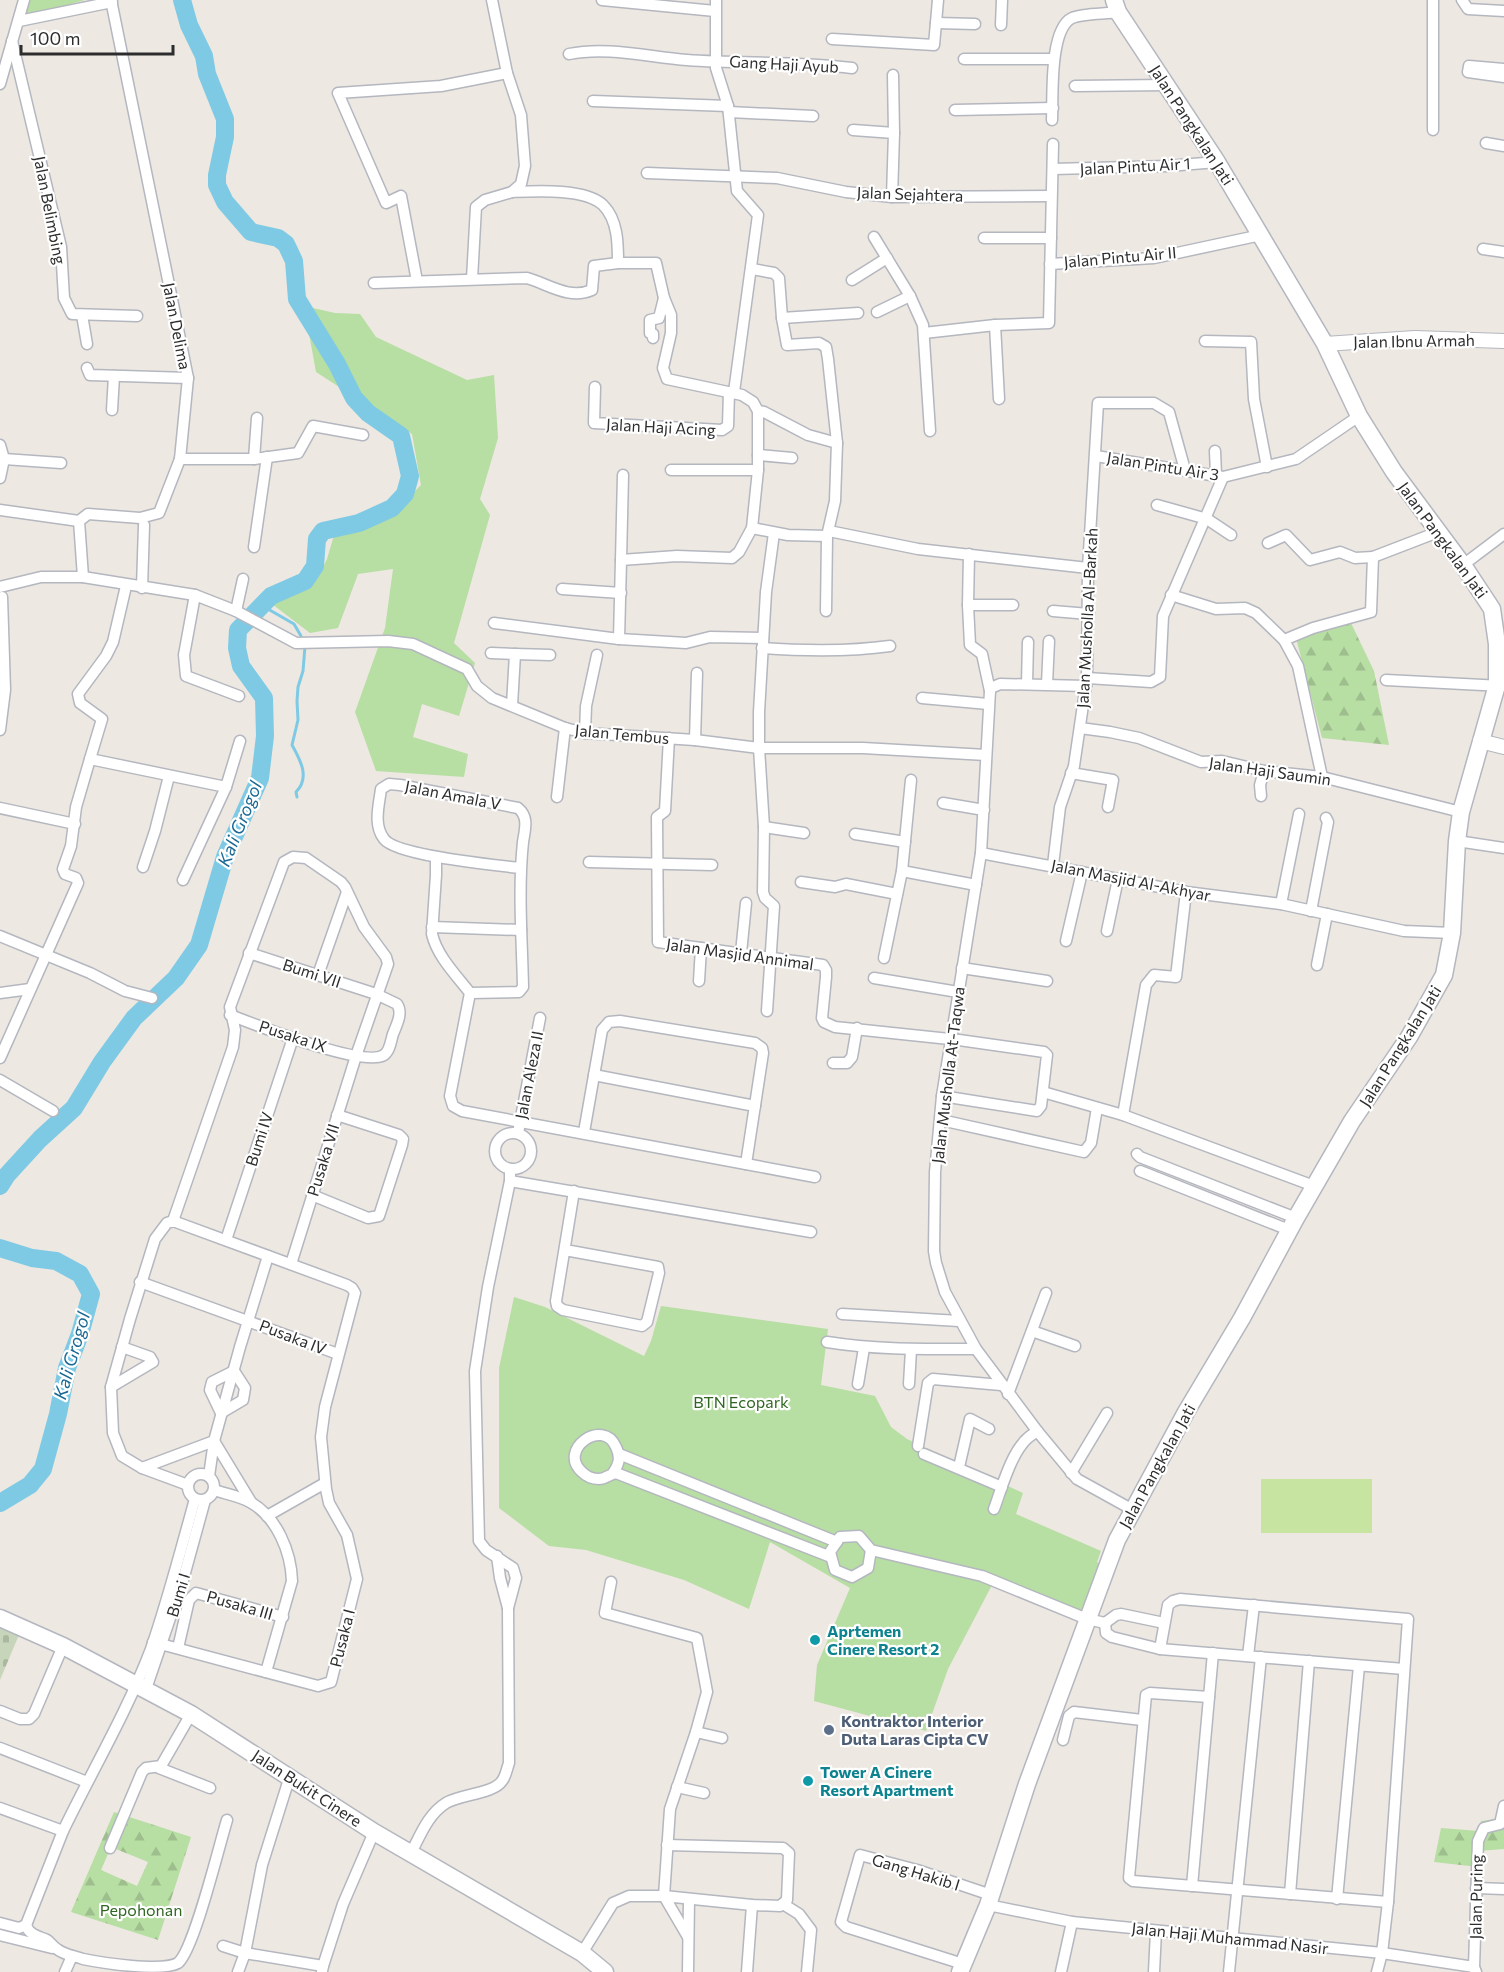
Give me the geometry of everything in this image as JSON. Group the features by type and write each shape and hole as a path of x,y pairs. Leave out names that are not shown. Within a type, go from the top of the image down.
{"main road":[{"name":"Jalan Pangkalan Jati","path":"961,1968 989,1900 1027,1785 1117,1540 1292,1224 1352,1121 1409,1037 1444,975 1452,933 1461,812 1480,741 1500,686 1492,609 1463,565 1394,472 1359,416 1325,344 1261,235 1217,162 1116,6"},
{"name":"Jalan Bukit Cinere","path":"0,1618 63,1646 191,1714 374,1832 582,1953 605,1972"}],"street":[{"path":"0,84 24,0"},
{"path":"492,0 507,74 521,115 525,166 521,184 512,192"},
{"path":"602,0 716,6 715,61 728,109 737,191 758,215 752,269 732,392"},
{"path":"832,39 934,45 938,0"},
{"path":"1001,25 1002,0"},
{"path":"1433,0 1433,130"},
{"path":"1461,0 1468,9 1504,11"},
{"path":"18,21 111,1"},
{"name":"Jalan Delima","path":"79,521 88,514 140,518 159,513 180,459 188,378 111,1"},
{"path":"1052,120 1054,59 1062,26 1072,18 1116,6"},
{"path":"936,22 975,24"},
{"name":"Jalan Belimbing","path":"12,41 61,247 64,298 72,314 82,315"},
{"name":"Gang Haji Ayub","path":"569,54 583,51 688,60 786,62 852,68"},
{"path":"964,59 1054,59"},
{"path":"1504,69 1469,66 1468,72 1504,77"},
{"path":"417,281 401,196 386,203 338,93 441,86 507,74"},
{"path":"892,197 893,75"},
{"path":"1075,86 1167,85"},
{"path":"592,101 813,116"},
{"path":"956,110 1053,108"},
{"path":"853,130 894,133"},
{"path":"1486,143 1504,146"},
{"path":"924,333 995,325 1048,323 1053,144"},
{"name":"Jalan Pintu Air 1","path":"1053,169 1217,162"},
{"name":"Jalan Sejahtera","path":"647,173 777,178 846,192 892,197 1051,196"},
{"path":"472,279 476,207 485,200 512,192 556,191 594,198 604,206 612,219 618,240 618,263"},
{"name":"Jalan Pintu Air II","path":"1050,264 1154,258 1261,235"},
{"path":"874,237 910,296 923,325 930,431"},
{"path":"984,238 1051,238"},
{"path":"1483,249 1504,252"},
{"path":"852,280 887,258"},
{"path":"374,283 527,278 546,283 555,291 585,293 592,290 594,266 618,263 656,263 664,298 671,315 671,333 663,368 667,379 732,392 753,402 758,411 758,470 753,528 739,552 732,558 677,556 621,560"},
{"path":"752,269 774,273 779,278 787,345 819,343 826,347 837,443 835,501 828,533 826,611"},
{"path":"877,312 910,296"},
{"path":"653,338 653,334 650,333 650,320 658,318 664,298"},
{"path":"782,318 858,314"},
{"path":"87,344 82,315 138,316"},
{"path":"995,325 999,399"},
{"name":"Jalan Ibnu Armah","path":"1325,344 1415,338 1504,340"},
{"path":"1205,341 1251,342 1254,399 1267,467"},
{"path":"87,368 90,375 188,378"},
{"path":"112,410 114,376"},
{"name":"Jalan Haji Acing","path":"595,387 594,423 722,430 728,426 732,392"},
{"name":"Jalan Musholla Al-Barkah","path":"1053,865 1060,807 1071,773 1086,682 1089,614 1088,568 1098,404 1154,403 1169,412 1185,471"},
{"path":"758,411 808,435 837,443"},
{"name":"Jalan Pintu Air 3","path":"1096,456 1220,476 1296,459 1359,416"},
{"path":"254,459 257,418"},
{"path":"180,459 254,459 298,453 313,426 363,435"},
{"path":"0,445 4,459 0,478"},
{"path":"990,691 995,685 1151,682 1160,677 1164,616 1171,595 1207,519 1220,476 1215,451"},
{"path":"758,455 792,458"},
{"path":"254,547 267,457"},
{"path":"4,459 61,463"},
{"path":"671,470 758,470"},
{"path":"619,639 623,474"},
{"path":"1157,505 1207,519 1231,536"},
{"path":"0,510 79,521 83,577"},
{"path":"142,588 144,525"},
{"path":"753,528 774,533 828,533 918,549 1088,568"},
{"path":"1268,543 1286,535 1310,560 1340,552 1355,558 1373,557 1438,532"},
{"path":"767,1011 774,906 765,898 763,892 764,827 759,748 762,643 774,533"},
{"path":"1463,565 1504,534"},
{"path":"969,554 970,645 982,654 990,691"},
{"path":"1284,640 1313,628 1371,612 1373,557"},
{"name":"Jalan Tembus","path":"1,592 41,577 83,577 195,595 238,613 293,642 388,641 413,644 467,669 477,686 492,698 565,728 585,733 695,740 759,748 863,748 986,755"},
{"path":"238,613 243,579"},
{"path":"0,1058 78,883 76,878 65,874 63,869 71,846 76,807 102,718 80,703 78,694 106,656 113,642 126,585"},
{"path":"562,589 621,593"},
{"path":"0,730 3,690 1,592"},
{"path":"195,595 184,655 186,676 239,696"},
{"path":"1171,595 1216,609 1245,608 1256,613 1284,640 1298,666 1322,777"},
{"path":"968,605 1013,605"},
{"path":"1053,611 1089,614"},
{"path":"494,624 619,639 686,643 710,637 820,651 890,646"},
{"path":"1047,684 1049,641"},
{"path":"1027,684 1028,642"},
{"path":"491,653 550,655"},
{"path":"512,705 515,654"},
{"path":"585,733 585,713 597,655"},
{"path":"695,740 697,673"},
{"path":"1386,680 1500,686"},
{"name":"Jalan Musholla At-Taqwa","path":"990,691 981,853 942,1096 935,1172 934,1251 939,1275 960,1321 1004,1389 1071,1473 1086,1485 1133,1510"},
{"path":"922,698 988,704"},
{"path":"557,797 565,728"},
{"name":"Jalan Haji Saumin","path":"1080,728 1139,738 1201,762 1222,761 1264,771 1322,777 1461,812"},
{"path":"658,863 657,817 665,811 669,738"},
{"path":"183,880 226,787 240,741"},
{"path":"1480,741 1504,747"},
{"path":"90,759 226,787"},
{"path":"1261,796 1260,785 1264,771"},
{"path":"1071,773 1113,780 1108,807"},
{"path":"143,867 169,776"},
{"path":"884,958 902,871 911,780"},
{"name":"Jalan Amala V","path":"436,857 392,845 386,841 377,817 381,789 388,784 400,785 518,808 523,812 526,820 520,868"},
{"path":"943,803 984,810"},
{"path":"1,812 75,824"},
{"path":"1281,904 1299,814"},
{"path":"1311,911 1328,822 1326,818"},
{"path":"764,827 804,833"},
{"path":"855,834 905,843"},
{"path":"1457,842 1504,848"},
{"name":"Jalan Masjid Al-Akhyar","path":"981,853 1186,892 1281,904 1404,931 1452,933"},
{"path":"173,1221 233,1047 234,1022 230,1015 230,1007 284,862 293,857 306,858 341,882 347,892 318,975"},
{"path":"470,993 519,992 523,987 520,868 436,857 432,927 434,942 452,971 470,993 450,1101 453,1106 518,1127 584,1132 815,1177"},
{"path":"436,875 457,860"},
{"path":"589,862 712,865"},
{"name":"Jalan Masjid Annimal","path":"658,863 658,942 823,965 826,970 822,1018 824,1022 836,1027 950,1039 1046,1053 1043,1092"},
{"path":"902,871 976,885"},
{"path":"1066,941 1082,872"},
{"path":"1107,931 1118,879"},
{"path":"801,882 836,887 846,884 897,894"},
{"name":"Pusaka VII","path":"291,1264 388,960 364,927 347,892"},
{"path":"1123,1115 1146,985 1154,975 1176,977 1186,892"},
{"path":"741,954 746,903"},
{"path":"1317,965 1327,914"},
{"path":"432,927 521,930"},
{"path":"0,936 90,973 125,991 152,998"},
{"path":"699,981 700,948"},
{"name":"Bumi VII","path":"249,953 376,994 397,1004 400,1012 388,1051 383,1056 356,1056"},
{"path":"962,968 1047,981"},
{"path":"874,978 958,992"},
{"path":"0,993 30,989"},
{"name":"Pusaka IX","path":"230,1015 293,1038 356,1056"},
{"name":"Jalan Aleza II","path":"518,1127 540,1018"},
{"path":"584,1132 602,1030 609,1022 620,1021 755,1043 762,1048 763,1053 746,1164"},
{"path":"833,1063 847,1063 852,1058 857,1028"},
{"name":"Bumi IV","path":"226,1239 293,1038"},
{"path":"594,1075 755,1106"},
{"path":"0,1080 53,1110"},
{"path":"942,1096 1037,1111 1041,1107 1043,1092 1123,1115 1314,1186"},
{"path":"940,1120 1084,1152 1091,1143 1097,1108"},
{"path":"312,1195 368,1218 379,1216 402,1145 403,1139 399,1135 337,1115"},
{"path":"518,1127 502,1136 496,1142 494,1150 496,1159 510,1175 574,1191 811,1232"},
{"path":"411,1853 431,1816 443,1804 491,1789 502,1781 509,1763 508,1608 516,1578 513,1568 486,1550 479,1541 475,1371 488,1287 510,1175 524,1165 531,1151 530,1144 518,1127"},
{"path":"1137,1154 1292,1224"},
{"path":"1140,1171 1292,1224"},
{"path":"565,1250 658,1267 659,1273 647,1322 642,1326 563,1310 557,1306 556,1301 574,1191"},
{"path":"188,1485 142,1468 122,1456 113,1433 111,1387 140,1282 155,1239 167,1223 173,1221 347,1285 355,1293 325,1407 321,1437 325,1486 270,1519"},
{"path":"209,1476 199,1474 190,1480 189,1493 200,1500 212,1495 214,1490 209,1476 214,1441 268,1256"},
{"name":"Pusaka IV","path":"140,1282 338,1354"},
{"path":"1002,1486 921,1450 928,1383 933,1379 1004,1389 1032,1331 1046,1293"},
{"path":"842,1314 960,1321"},
{"path":"1032,1331 1075,1346"},
{"path":"827,1342 864,1348 976,1349"},
{"path":"111,1387 153,1362 150,1357 122,1347"},
{"path":"858,1384 864,1348"},
{"path":"909,1384 911,1350"},
{"path":"221,1413 210,1390 212,1382 234,1371"},
{"path":"221,1413 243,1400 244,1388 234,1371"},
{"path":"1071,1473 1107,1413"},
{"path":"959,1467 970,1419 989,1429"},
{"path":"994,1509 1014,1455 1030,1434 1038,1432"},
{"path":"603,1435 614,1442 619,1454 618,1465 612,1473 601,1479 587,1477 578,1469 574,1456 579,1443 590,1436 603,1435"},
{"path":"142,1468 214,1441"},
{"path":"214,1441 251,1503 270,1519 287,1550 292,1568 292,1581 266,1672"},
{"path":"619,1454 837,1542"},
{"path":"612,1473 831,1557"},
{"name":"Pusaka I","path":"157,1643 318,1686 331,1682 357,1579 347,1535 329,1503 325,1486"},
{"path":"214,1490 251,1503"},
{"name":"Bumi I","path":"12,1938 22,1926 87,1782 141,1686 157,1643 162,1616 200,1500"},
{"path":"793,1542 798,1527"},
{"path":"871,1550 868,1568 852,1577 835,1570 830,1552 840,1537 859,1536 871,1550 982,1576 1087,1619 1105,1623 1121,1614 1164,1623"},
{"path":"611,1582 605,1613 697,1638 707,1692 670,1809 664,1896 688,1937"},
{"name":"Pusaka III","path":"178,1648 189,1600 197,1593 283,1617"},
{"path":"1160,1649 1168,1605 1180,1599 1408,1619 1388,1902 1382,1953 1377,1972"},
{"path":"1248,1656 1254,1605"},
{"path":"1105,1623 1106,1633 1112,1637 1160,1649 1404,1670"},
{"path":"0,1711 20,1719 29,1719 34,1714 63,1646"},
{"path":"1192,1886 1213,1653"},
{"path":"1229,1972 1261,1657"},
{"path":"1290,1894 1309,1661"},
{"path":"1336,1899 1359,1666"},
{"path":"1209,1697 1150,1693 1146,1695 1128,1875 1133,1881 1388,1902"},
{"path":"1063,1740 1069,1716 1074,1712 1143,1720"},
{"path":"159,1767 191,1714"},
{"path":"696,1732 722,1738"},
{"path":"0,1749 87,1782"},
{"path":"110,1848 141,1772 146,1768 159,1767 210,1788"},
{"path":"238,1972 245,1953 262,1865 290,1776"},
{"path":"677,1787 704,1793"},
{"name":"Jalan Puring","path":"1475,1970 1478,1841 1484,1828 1500,1824 1504,1806"},
{"path":"0,1808 63,1831"},
{"path":"0,1935 111,1966 148,1969 171,1967 179,1963 192,1937 227,1820"},
{"path":"223,1946 245,1953 322,1969 343,1904 374,1832"},
{"path":"667,1845 786,1849 789,1853 787,1900 783,1904"},
{"name":"Gang Hakib I","path":"961,1968 846,1927 841,1922 860,1855 917,1870 989,1900"},
{"path":"1476,1888 1504,1889"},
{"path":"582,1953 613,1903 629,1896 664,1896 752,1905 783,1904 799,1914 811,1930 807,1972"},
{"path":"688,1972 689,1899"},
{"name":"Jalan Haji Muhammad Nasir","path":"989,1900 1072,1922 1382,1953 1475,1970"},
{"path":"747,1972 752,1905"},
{"path":"1061,1972 1072,1922"},
{"path":"0,1923 22,1926 51,1943 57,1950"},
{"path":"1154,1972 1156,1931"},
{"path":"65,1972 72,1956"}],"green space":[{"path":"26,0 85,0 21,18"},
{"path":"304,306 335,313 360,314 376,337 467,380 494,375 498,438 480,499 490,515 454,643 475,663 459,716 422,704 413,737 468,754 464,777 376,771 355,712 385,628 393,569 358,574 338,628 310,633 272,604 317,579 327,559 335,532 400,506 421,485 412,434 316,372"},
{"path":"1351,623 1374,671 1389,745 1322,738 1296,638"},
{"name":"BTN Ecopark","path":"514,1297 545,1307 644,1356 661,1306 828,1329 821,1385 875,1396 891,1427 907,1439 1023,1493 1016,1514 1101,1551 1097,1562 1100,1564 1081,1612 992,1585 948,1669 926,1731 814,1701 817,1665 850,1588 770,1542 749,1609 684,1580 586,1550 549,1546 499,1508 499,1368"},
{"path":"1261,1479 1372,1479 1372,1533 1261,1533"},
{"path":"0,1620 21,1630 0,1680"},
{"name":"Pepohonan","path":"114,1812 191,1837 158,1940 71,1912","holes":["111,1847 148,1862 137,1886 101,1870"]},
{"path":"1504,1818 1504,1849 1478,1851 1478,1867 1434,1862 1441,1828 1479,1831 1481,1821"}],"waterway":[{"name":"Kali Grogol","path":"0,1186 40,1139 74,1108 102,1062 134,1018 176,978 199,945 225,857 260,778 265,736 264,698 241,666 237,648 238,630 271,596 305,581 315,566 317,539 323,531 359,523 392,508 405,494 410,476 401,436 368,413 354,398 337,364 297,299 294,261 286,244 278,238 251,232 225,202 217,185 225,137 225,119 207,74 204,56 189,25 182,0"},
{"path":"261,605 294,624 301,636"},
{"path":"297,797 296,792 303,781 303,769 292,745 298,720 298,687 303,671 305,646"},
{"name":"Kali Grogol","path":"0,1248 32,1258 56,1261 80,1274 91,1294 80,1334 67,1368 58,1414 43,1469 30,1485 0,1503"}],"place":[{"name":"Aprtemen Cinere Resort 2","path":"815,1640"},
{"name":"Kontraktor Interior Duta Laras Cipta CV","path":"829,1730"},
{"name":"Tower A Cinere Resort Apartment","path":"808,1781"}]}
